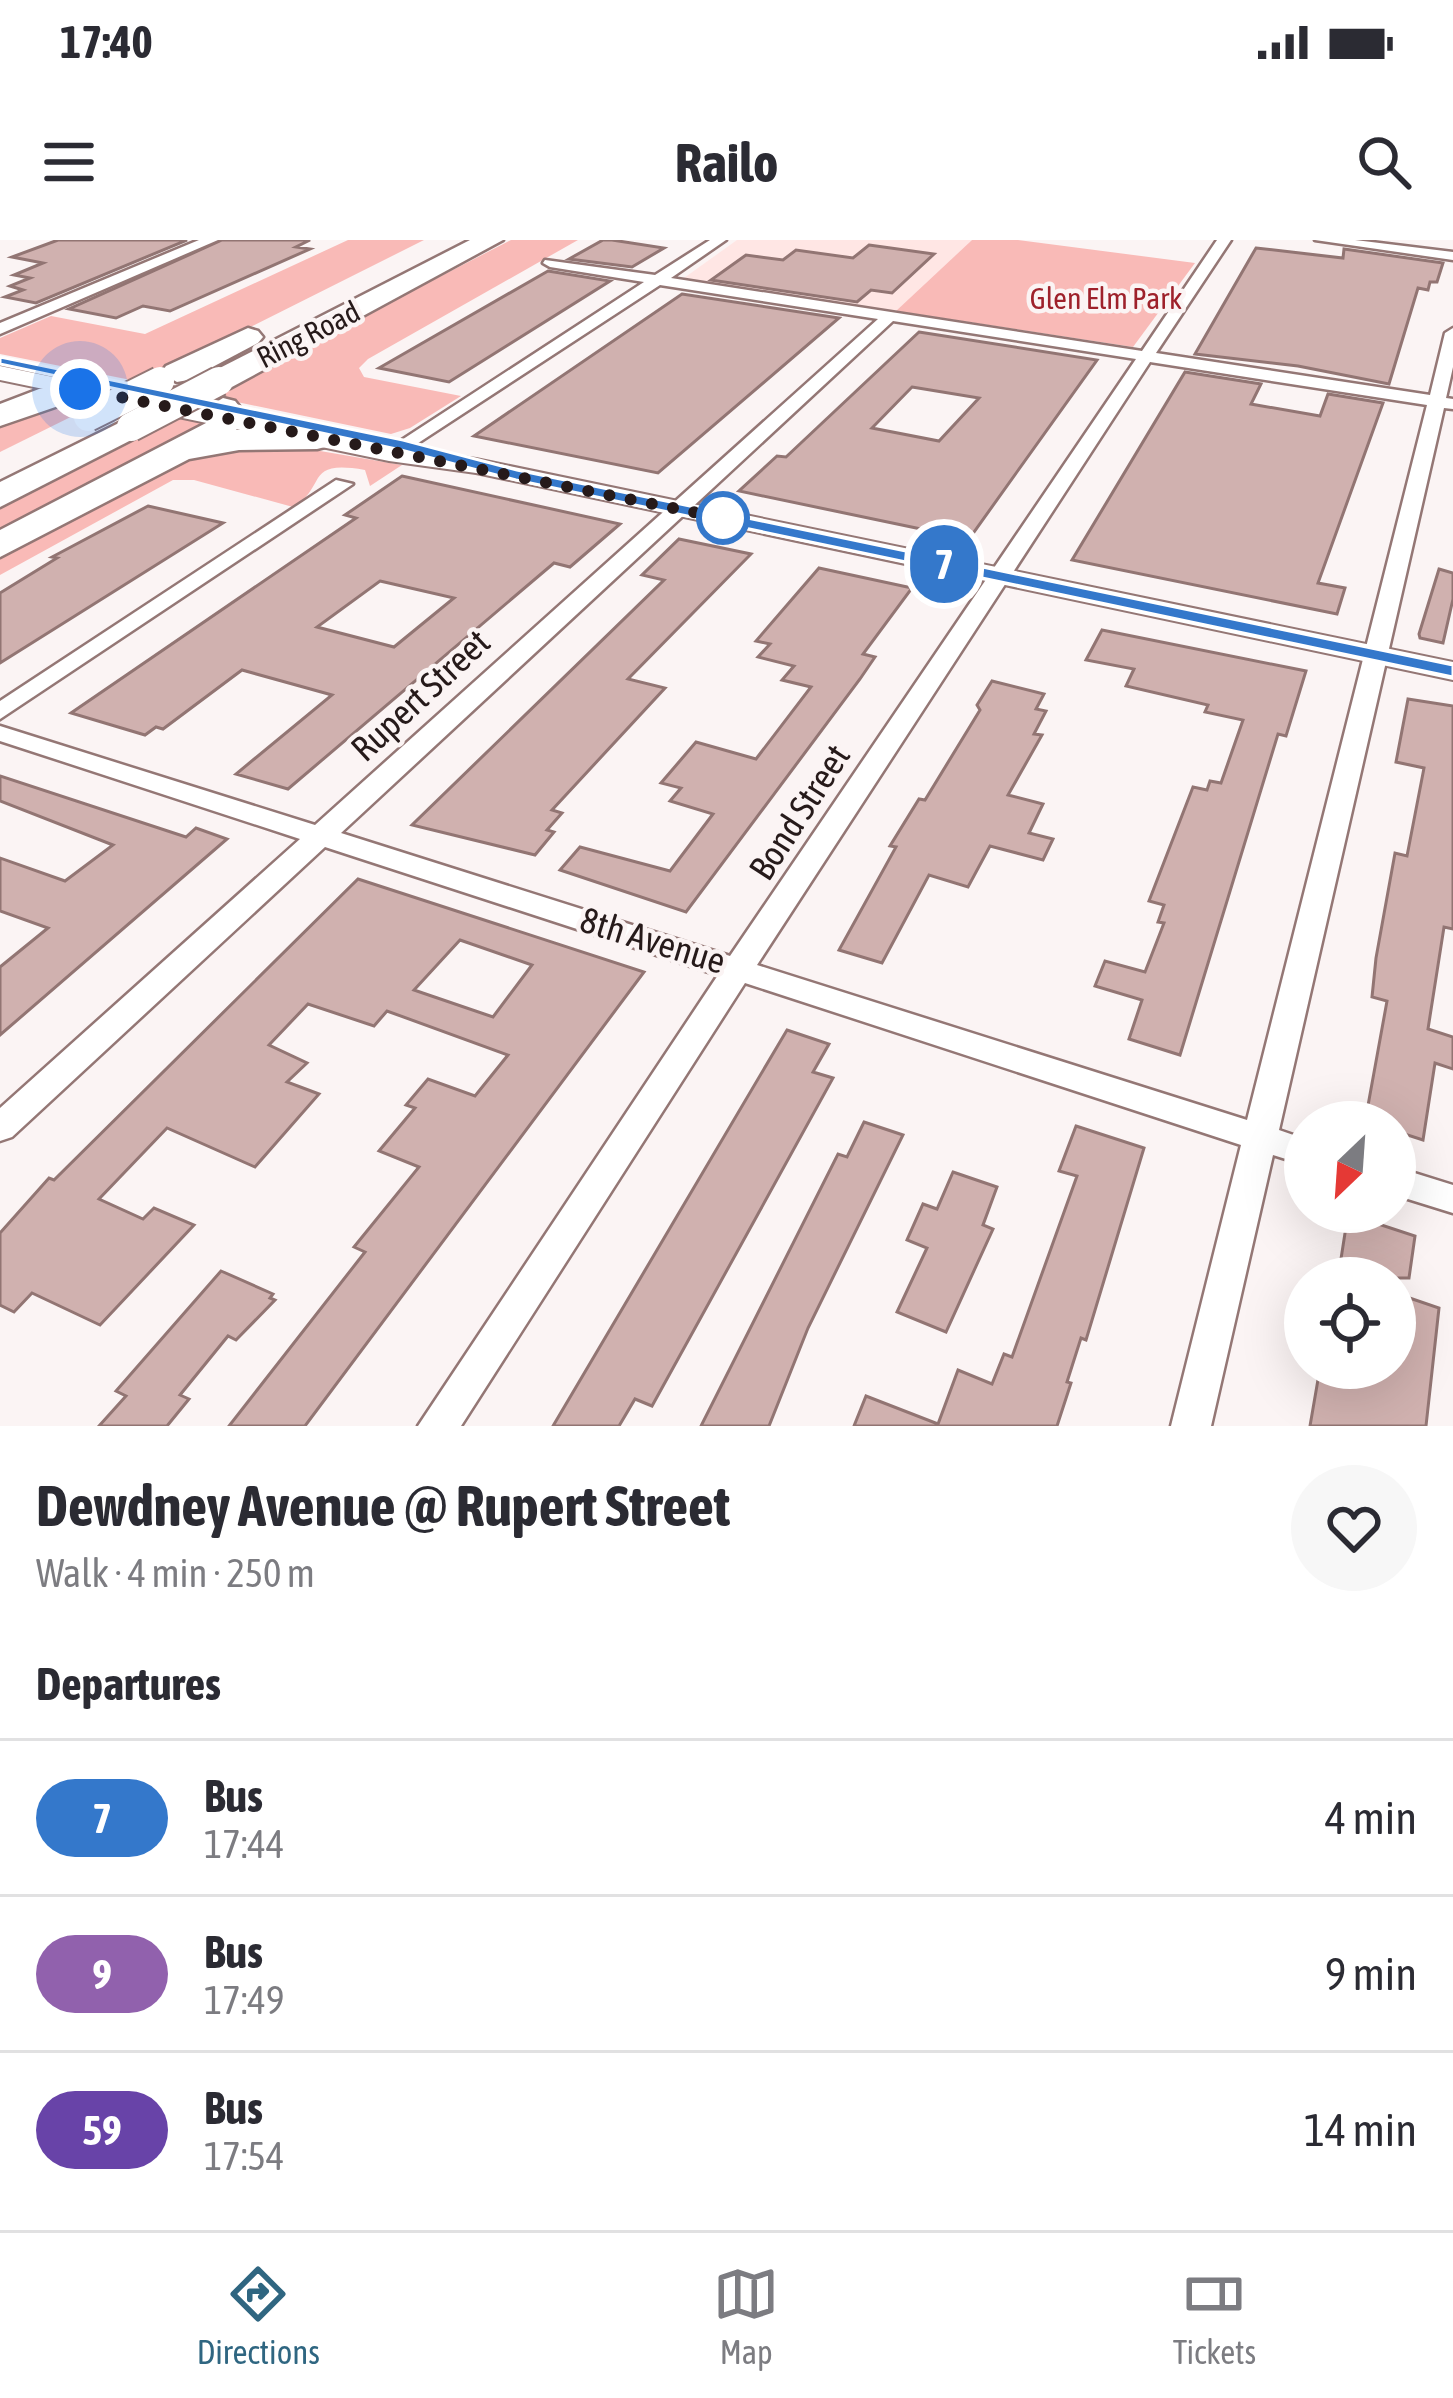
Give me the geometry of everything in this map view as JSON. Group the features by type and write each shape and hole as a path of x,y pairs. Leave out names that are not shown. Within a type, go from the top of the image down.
{"highway":[{"name":"Ring Road","path":"0,461 84,403 178,385 442,240"},
{"name":"Ring Road","path":"0,496 131,428 223,403 490,240"},
{"path":"0,374 25,394 7,413"},
{"path":"7,413 84,403"},
{"path":"183,450 223,403"},
{"path":"0,545 183,450 238,440 317,439"}],"street":[{"path":"0,329 211,240"},
{"path":"403,445 719,240"},
{"name":"Bond Street","path":"438,1426 1224,240"},
{"path":"1322,240 1453,256"},
{"path":"550,263 1445,402"},
{"name":"Rupert Street","path":"0,1128 890,316"},
{"path":"1191,1426 1445,402 1453,333"},
{"path":"0,361 178,385 317,439 476,466 1453,670"},
{"path":"0,374 84,403 223,403 476,466"},
{"path":"0,712 343,484"},
{"name":"8th Avenue","path":"0,733 1284,1145"},
{"path":"1416,1188 1453,1199"}],"shaded area":[{"path":"737,240 972,240 896,311 684,278"}],"green space":[{"path":"348,240 424,240 141,382 0,354 0,338 51,316 145,334"},
{"path":"511,240 578,240 359,368 364,377 461,396 410,428 391,434 208,396"},
{"name":"Glen Elm Park","path":"972,240 1018,240 1195,263 1133,347 896,311"},
{"path":"53,399 105,400 0,452 0,424"},
{"path":"173,415 210,423 0,538 0,508"},
{"path":"291,446 402,465 370,486 365,470 333,468 293,507 194,480 173,480 0,575 0,555 194,457 225,448"}],"building":[{"path":"58,240 187,240 36,303 5,297 23,290 10,286 30,278 14,275 43,263 12,257"},
{"path":"222,240 310,240 296,247 310,249 170,311 143,306 116,318 69,309"},
{"path":"603,240 664,248 632,267 569,259"},
{"path":"869,245 934,254 892,293 871,290 857,302 711,280 746,255 783,260 796,250 853,258"},
{"path":"1256,248 1343,258 1344,249 1443,263 1437,282 1430,282 1428,290 1418,288 1389,384 1298,366 1195,354"},
{"path":"548,271 610,281 449,382 379,368"},
{"path":"682,294 839,318 658,473 474,436"},
{"path":"919,332 1097,360 969,539 739,491 777,456 786,457","holes":["912,387 979,398 939,441 872,428"]},
{"path":"1185,372 1261,384 1251,404 1320,416 1328,394 1383,403 1318,583 1345,588 1337,614 1072,560"},
{"path":"402,476 620,524 570,567 554,563 288,789 236,774 332,695 242,670 163,729 156,727 145,735 71,713 356,518 345,515","holes":["380,581 454,598 394,647 317,627"]},
{"path":"148,506 223,523 0,663 0,593 57,558 52,557"},
{"path":"679,539 751,554 628,679 665,688 552,810 562,813 535,855 412,825 664,580 642,575"},
{"path":"819,568 912,588 863,654 875,657 860,679 686,912 560,870 580,847 670,871 713,814 670,801 681,788 661,783 696,742 756,759 811,687 782,680 794,666 758,657 770,644 756,641"},
{"path":"1439,569 1453,573 1453,599 1443,643 1419,634"},
{"path":"1102,630 1306,671 1286,736 1278,734 1180,1055 1129,1039 1142,1000 1095,986 1105,961 1145,972 1164,923 1158,922 1164,905 1149,901 1193,787 1207,790 1210,781 1221,783 1243,720 1205,712 1208,705 1126,686 1134,669 1086,660"},
{"path":"992,681 1044,694 1036,709 1046,711 1034,734 1042,735 1008,795 1043,804 1029,833 1053,839 1043,860 990,846 968,887 929,875 882,963 839,950 896,847 890,846 919,799 925,800 980,710 977,705"},
{"path":"1408,699 1453,706 1453,929 1444,927 1428,1029 1453,1037 1453,1069 1435,1063 1423,1140 1416,1138 1416,1101 1369,1101 1387,1001 1372,997 1376,958 1395,853 1407,856 1424,768 1396,762"},
{"path":"0,776 186,837 196,828 227,839 0,1035 0,967 48,928 0,911 0,858 65,881 113,845 0,801"},
{"path":"358,879 644,972 305,1426 229,1426 365,1252 354,1247 419,1167 379,1151 415,1108 406,1105 428,1079 475,1096 508,1055 387,1011 374,1026 308,1004 269,1045 307,1063 287,1082 319,1094 255,1167 167,1128 99,1199 143,1219 154,1208 194,1225 100,1325 32,1293 14,1312 0,1305 0,1233 49,1178 54,1180","holes":["460,940 532,965 493,1017 414,990"]},
{"path":"787,1030 829,1044 813,1072 833,1078 652,1406 635,1399 619,1426 553,1426"},
{"path":"864,1122 903,1135 808,1328 769,1426 701,1426 838,1154 847,1157"},
{"path":"1076,1126 1144,1148 1057,1426 854,1426 866,1396 938,1424 958,1370 992,1384 1004,1354 1012,1357 1077,1176 1059,1171"},
{"path":"953,1172 997,1187 983,1225 993,1229 946,1332 897,1312 927,1248 907,1240 923,1204 937,1209"},
{"path":"1345,1233 1415,1236 1412,1257 1341,1257"},
{"path":"221,1271 273,1294 270,1298 275,1300 236,1340 228,1336 180,1395 189,1399 167,1426 99,1426 126,1396 116,1391"},
{"path":"1416,1300 1439,1308 1426,1426 1310,1426 1316,1389 1416,1389"}],"bus line":[{"name":"7","path":"0,361 403,445 516,475 1453,671"}],"route":[{"path":"80,389 723,518"}]}
